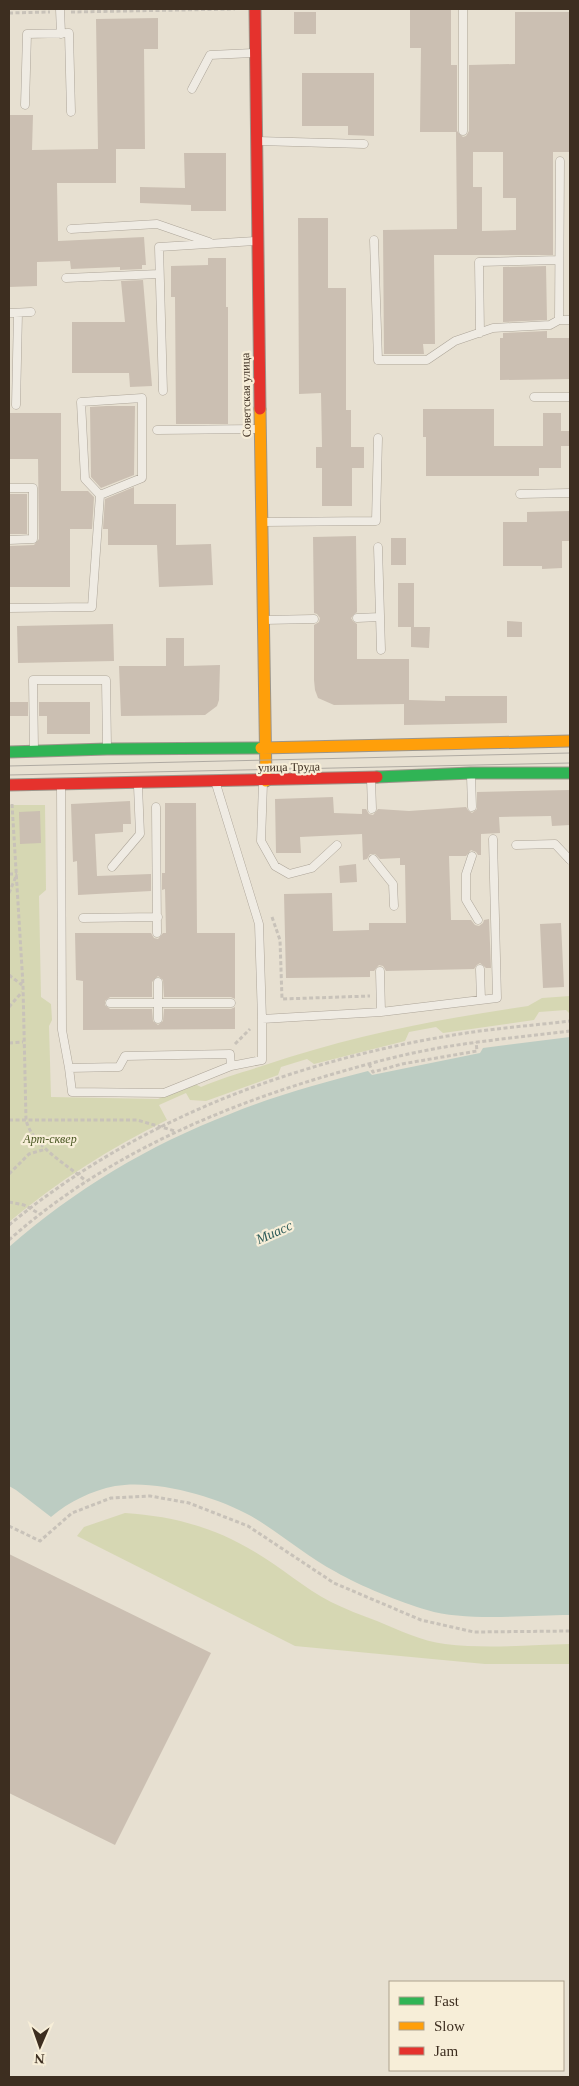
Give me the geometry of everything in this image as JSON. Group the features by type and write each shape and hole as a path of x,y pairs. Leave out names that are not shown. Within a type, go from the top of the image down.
{"main road":[{"name":"Советская улица","path":"255,9 265,781"},
{"name":"улица Труда","path":"9,752 107,749 266,749 570,741"},
{"name":"улица Труда","path":"9,786 570,772"}],"lane":[{"path":"463,9 463,132"},
{"path":"60,10 60,34"},
{"path":"26,105 27,34 69,33 71,112"},
{"path":"192,89 210,55 255,52"},
{"path":"256,141 364,144"},
{"path":"559,320 560,161"},
{"path":"71,229 157,224 214,244"},
{"path":"374,240 378,360 427,360 455,341 493,328 550,325 559,320 570,320"},
{"path":"163,391 159,247 257,241"},
{"path":"480,332 479,262 559,260"},
{"path":"66,278 159,274"},
{"path":"16,405 18,312"},
{"path":"9,313 31,312"},
{"path":"534,397 570,397"},
{"path":"9,608 92,606 100,495 85,479 81,402 142,398 142,478 100,495"},
{"path":"157,430 260,429"},
{"path":"261,522 376,521 378,438"},
{"path":"9,488 33,488 34,539 9,540"},
{"path":"520,494 570,493"},
{"path":"378,547 381,650"},
{"path":"357,618 380,618"},
{"path":"262,620 314,619"},
{"path":"34,751 33,680 106,680 107,749"},
{"path":"471,774 472,806"},
{"path":"371,778 372,809"},
{"path":"265,781 261,841 275,866 289,874 312,868 337,845"},
{"path":"61,784 62,1030 72,1092 164,1093 231,1066 262,1060 259,924 215,782"},
{"path":"112,867 140,834 138,784"},
{"path":"156,807 157,933"},
{"path":"262,1019 381,1012 498,998 493,838"},
{"path":"516,845 555,844 570,860"},
{"path":"472,856 466,874 466,900 478,920"},
{"path":"373,859 393,884 394,906"},
{"path":"83,918 158,917"},
{"path":"480,969 481,1000"},
{"path":"380,971 381,1012"},
{"path":"158,982 158,1020"},
{"path":"110,1003 231,1003"},
{"path":"69,1068 119,1067 125,1056 230,1054 231,1066"}],"path":[{"path":"9,13 60,10 236,9"},
{"path":"12,798 11,837 17,874 23,985 26,1120 29,1130 46,1148 86,1180"},
{"path":"9,874 17,874"},
{"path":"9,893 17,874"},
{"path":"270,912 280,940 282,999 372,996"},
{"path":"9,975 23,985"},
{"path":"9,1006 22,992"},
{"path":"230,1054 237,1041 262,1019"},
{"path":"9,1225 78,1174 160,1127 243,1090 316,1067 442,1037 570,1021"},
{"path":"9,1240 86,1180 176,1132 239,1104 369,1064 427,1050 570,1031"},
{"path":"9,1043 23,1042"},
{"path":"369,1064 373,1072 402,1064 477,1051 476,1042"},
{"path":"9,1120 138,1120 176,1132"},
{"path":"9,1174 29,1154 46,1148"},
{"path":"9,1202 30,1208 40,1214"},
{"path":"9,1526 40,1541 72,1513 111,1498 150,1496 189,1503 248,1526 334,1583 421,1620 474,1632 570,1631"}],"green space":[{"name":"Арт-сквер","path":"9,805 45,805 46,890 39,896 41,997 51,1004 52,1020 49,1026 51,1097 158,1099 189,1085 201,1087 233,1075 330,1045 428,1023 528,1006 542,998 570,996 570,1014 566,1010 539,1012 534,1020 443,1033 436,1027 409,1032 405,1041 314,1064 307,1059 281,1067 278,1075 206,1101 190,1100 186,1093 159,1105 167,1120 85,1166 9,1222"},
{"path":"125,1513 176,1520 208,1529 240,1543 331,1602 419,1638 436,1643 476,1646 570,1644 570,1664 485,1664 295,1646 77,1536 84,1527"}],"water":[{"name":"Миасс","path":"570,1037 570,1615 478,1617 443,1614 416,1607 380,1593 325,1566 251,1516 220,1502 185,1491 148,1485 131,1484 115,1486 81,1497 51,1517 9,1486 9,1247 34,1226 86,1188 142,1155 200,1126 264,1101 368,1071 372,1075 480,1053 483,1048"}],"building":[{"path":"410,9 451,9 451,65 457,65 457,131 463,137 469,131 469,65 515,64 515,12 570,12 570,152 553,152 553,255 434,255 435,344 423,344 424,354 384,354 383,230 457,229 456,132 420,132 421,48 410,48","holes":["473,152 503,152 503,198 516,198 516,230 482,231 482,187 473,187"]},
{"path":"294,12 316,12 316,34 294,34"},
{"path":"158,18 158,49 144,49 145,149 116,149 116,183 57,183 58,241 144,237 146,265 142,265 142,269 120,270 120,267 71,269 70,261 37,262 37,286 9,287 10,115 33,115 32,150 98,149 96,19"},
{"path":"302,73 374,73 374,136 348,135 348,126 302,126"},
{"path":"184,153 226,153 226,211 191,211 191,205 140,203 140,187 185,188"},
{"path":"298,218 328,218 328,288 346,288 346,410 351,410 351,447 364,447 364,468 352,468 352,506 322,506 322,468 316,468 316,447 322,447 321,393 299,394"},
{"path":"208,258 226,258 228,424 176,424 175,297 171,297 171,266 208,265"},
{"path":"546,266 547,320 503,322 503,267"},
{"path":"143,280 152,386 130,387 129,373 72,373 72,322 125,322 121,281"},
{"path":"547,331 547,338 570,338 570,379 500,380 500,338 503,338 503,333"},
{"path":"135,406 134,475 101,488 91,477 90,407"},
{"path":"423,409 494,409 494,446 543,446 543,413 561,413 561,431 570,431 570,446 561,446 561,468 539,468 539,476 426,476 426,437 423,437"},
{"path":"9,413 61,413 61,491 88,491 94,497 92,529 70,529 70,587 9,587 9,546 34,545 39,539 38,459 9,459"},
{"path":"134,487 134,504 176,504 176,545 211,544 213,585 159,587 157,545 108,545 108,529 103,529 105,499"},
{"path":"9,494 27,494 27,534 9,534"},
{"path":"570,511 570,541 562,541 562,568 542,569 542,566 503,566 503,522 527,522 527,512"},
{"path":"356,536 357,612 351,618 357,624 357,659 409,659 409,700 445,701 445,696 507,696 507,723 404,725 404,704 334,705 318,698 314,680 314,625 319,622 320,618 314,613 313,537"},
{"path":"391,538 406,538 406,565 391,565"},
{"path":"398,583 414,583 414,627 430,627 429,648 411,647 411,627 398,627"},
{"path":"507,621 522,622 522,637 507,637"},
{"path":"113,624 114,661 18,663 17,626"},
{"path":"166,638 184,638 184,666 220,665 219,700 217,706 205,715 121,716 119,666 166,666"},
{"path":"9,702 28,702 28,716 9,716"},
{"path":"39,702 90,702 90,734 47,734 47,716 39,716"},
{"path":"570,790 570,825 552,826 551,816 499,817 500,833 481,834 481,855 471,850 466,856 449,856 451,920 471,920 475,925 479,926 484,920 489,919 491,968 486,968 480,963 474,969 386,971 383,966 379,965 374,971 370,971 370,977 286,978 284,894 332,893 333,931 369,930 369,923 406,923 405,865 400,865 400,858 380,859 375,854 370,854 367,859 363,860 362,834 300,837 301,853 276,853 275,799 333,797 334,813 362,814 362,809 366,809 369,814 373,815 378,809 409,811 466,807 472,813 477,809 477,792"},
{"path":"130,801 131,824 123,824 123,832 95,834 97,876 151,874 151,891 78,895 77,861 73,862 71,804"},
{"path":"165,803 196,803 197,933 235,933 235,999 231,997 164,997 163,980 158,976 152,982 152,997 110,997 105,1001 105,1005 110,1009 152,1009 153,1021 158,1025 163,1021 164,1009 231,1009 235,1007 235,1029 83,1030 83,981 76,980 75,933 151,933 154,938 158,939 163,933 166,933 165,889 162,890 162,873 165,873"},
{"path":"40,811 41,843 20,844 19,812"},
{"path":"356,864 357,882 340,883 339,866"},
{"path":"561,923 564,987 543,988 540,924"},
{"path":"9,1554 211,1653 115,1845 9,1793"}],"tram line":[{"path":"9,766 570,753"},
{"path":"9,775 570,763"}],"traffic: fast":[{"path":"9,752 261,748"},
{"path":"377,777 471,773 570,773"}],"traffic: slow":[{"path":"260,409 266,781"},
{"path":"261,748 570,741"}],"traffic: jam":[{"path":"255,9 260,409"},
{"path":"9,785 377,777"}]}
